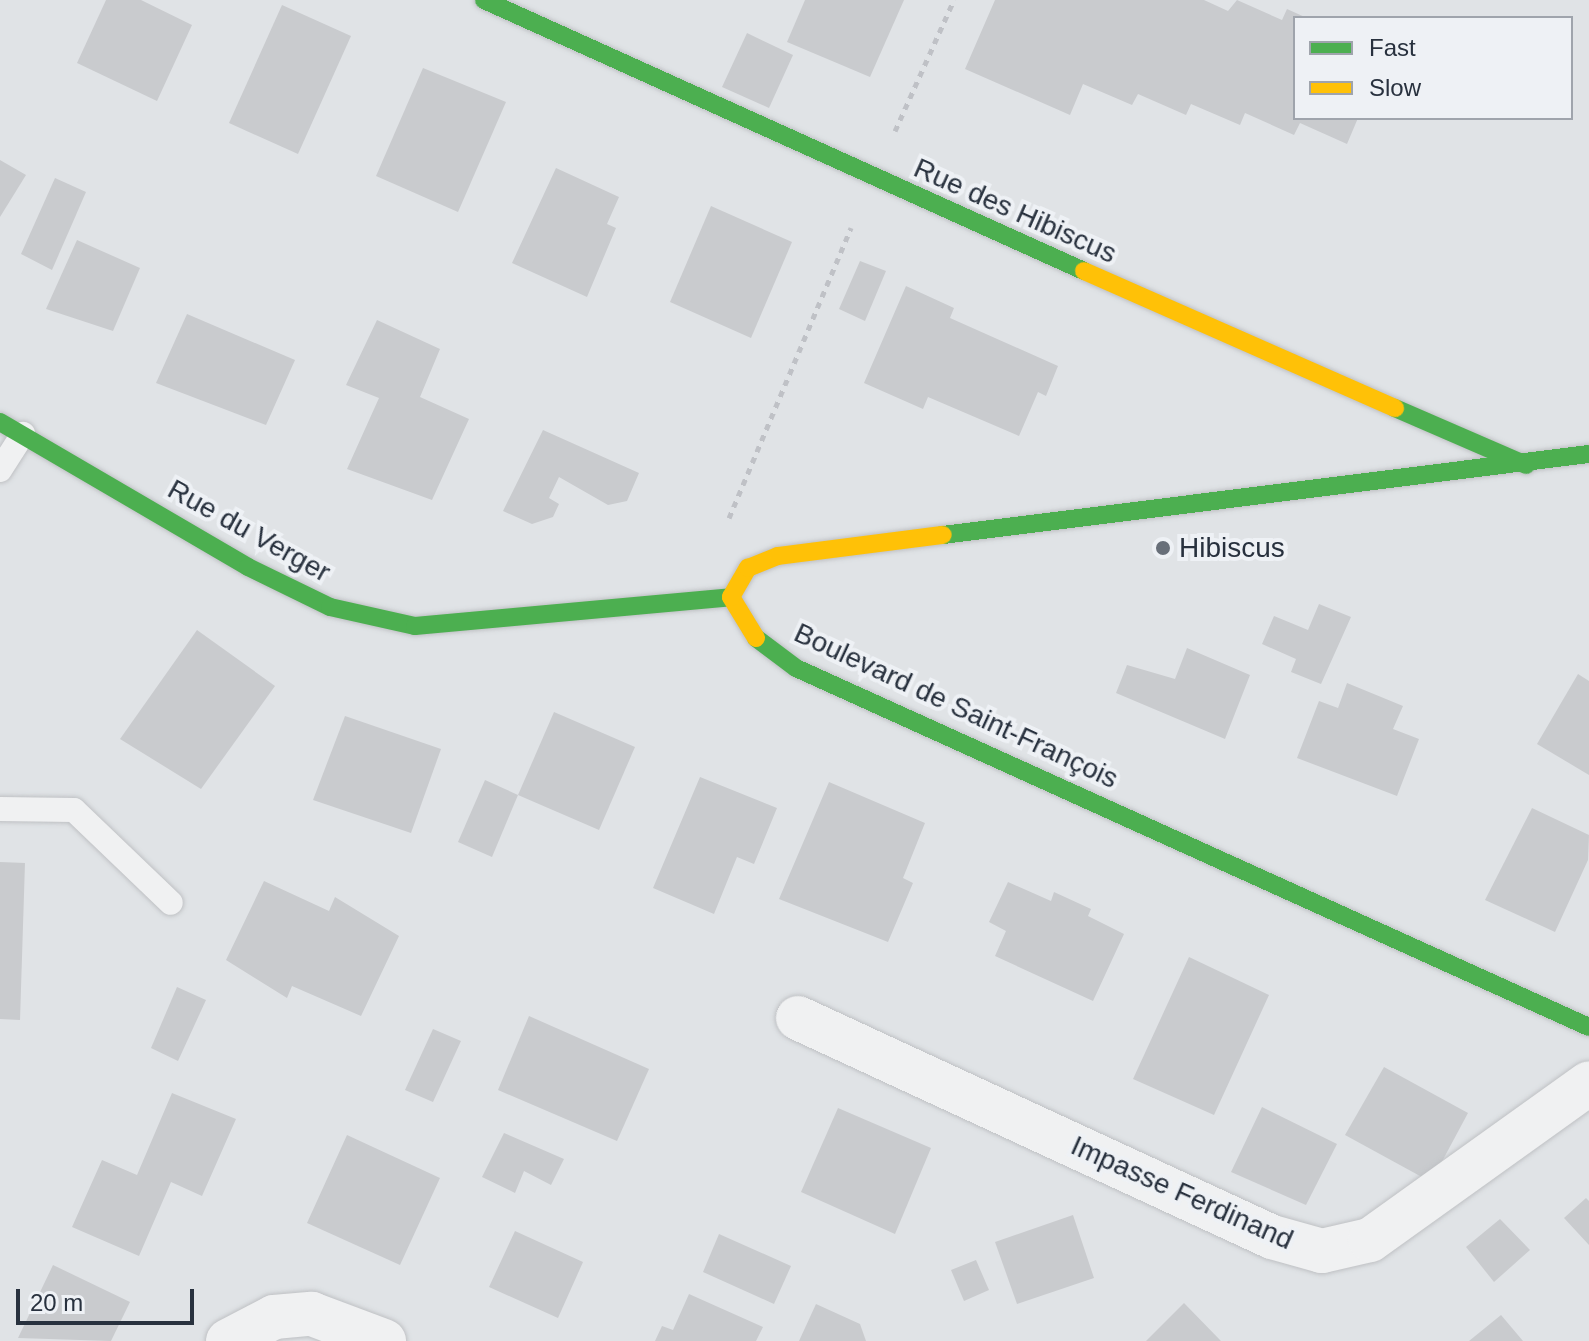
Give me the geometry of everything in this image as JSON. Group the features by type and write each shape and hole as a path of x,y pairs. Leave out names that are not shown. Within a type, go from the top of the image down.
{"street":[{"name":"Rue des Hibiscus","path":"484,0 873,179 1528,466"},
{"name":"Rue du Verger","path":"0,422 248,567 330,607 415,626 731,597"},
{"path":"731,597 748,568 778,556 1528,466 1589,454"},
{"name":"Boulevard de Saint-François","path":"731,597 754,636 796,668 1589,1027"},
{"name":"Impasse Ferdinand","path":"798,1018 1272,1237 1322,1251 1370,1240 1589,1083"},
{"path":"228,1341 274,1317 312,1314 384,1341"}],"lane":[{"path":"0,470 23,434"},
{"path":"0,809 74,810 171,903"}],"path":[{"path":"731,597 724,533 873,179 954,0"}],"building":[{"path":"106,0 141,0 192,25 157,101 77,63"},
{"path":"805,0 904,0 870,77 787,42"},
{"path":"995,0 1204,0 1228,11 1237,0 1282,20 1287,9 1303,16 1293,16 1293,120 1357,120 1347,144 1300,123 1294,135 1245,113 1240,125 1191,104 1186,115 1138,94 1132,105 1083,84 1070,115 965,69"},
{"path":"282,5 351,36 298,154 229,123"},
{"path":"747,33 793,55 769,108 722,87"},
{"path":"423,68 506,102 458,212 376,176"},
{"path":"0,160 26,175 0,217"},
{"path":"556,168 619,197 607,224 616,228 587,297 512,263"},
{"path":"55,178 86,192 52,270 21,254"},
{"path":"711,206 792,242 751,338 670,302"},
{"path":"77,240 140,268 113,331 46,309"},
{"path":"860,261 886,271 865,321 839,309"},
{"path":"906,286 954,308 950,318 1058,366 1046,396 1038,392 1019,436 928,397 923,409 864,383"},
{"path":"187,314 295,360 266,425 156,383"},
{"path":"377,320 440,349 420,397 469,419 432,500 347,469 379,398 346,385"},
{"path":"543,430 639,473 627,501 608,505 559,477 549,498 559,504 553,517 532,524 503,511"},
{"path":"1319,604 1351,617 1321,684 1291,672 1296,659 1262,644 1274,616 1308,630"},
{"path":"197,630 275,686 201,789 120,739"},
{"path":"1187,648 1250,675 1225,739 1116,693 1127,665 1175,679"},
{"path":"1578,674 1589,681 1589,775 1537,744"},
{"path":"1347,683 1403,706 1393,729 1419,739 1397,796 1297,758 1319,701 1338,708"},
{"path":"554,712 635,747 599,830 518,795"},
{"path":"345,716 441,749 411,833 313,800"},
{"path":"700,777 777,808 754,864 737,857 714,914 653,888"},
{"path":"485,780 518,795 492,857 458,842"},
{"path":"829,782 925,823 903,878 913,883 888,942 779,899"},
{"path":"1532,808 1589,835 1588,860 1555,932 1485,900"},
{"path":"0,862 25,863 20,1020 0,1019"},
{"path":"264,881 329,911 335,897 399,936 361,1016 292,986 287,998 226,960"},
{"path":"1008,882 1051,901 1054,892 1091,909 1088,916 1124,934 1093,1001 995,956 1006,931 989,922"},
{"path":"1189,957 1269,995 1214,1115 1133,1079"},
{"path":"177,987 206,1000 178,1061 151,1048"},
{"path":"529,1016 649,1069 617,1141 498,1090"},
{"path":"433,1029 461,1041 433,1102 405,1090"},
{"path":"1384,1067 1468,1113 1431,1182 1345,1135"},
{"path":"172,1093 236,1119 202,1196 171,1182 139,1256 72,1227 102,1160 137,1175"},
{"path":"1262,1107 1337,1144 1306,1205 1231,1172"},
{"path":"838,1108 931,1148 895,1234 801,1192"},
{"path":"504,1133 564,1159 551,1185 524,1171 515,1193 482,1177"},
{"path":"347,1135 440,1178 400,1265 307,1223"},
{"path":"1586,1198 1589,1201 1589,1245 1564,1218"},
{"path":"1073,1215 1094,1278 1017,1304 995,1242"},
{"path":"1500,1219 1530,1250 1494,1282 1466,1247"},
{"path":"515,1231 583,1262 558,1318 489,1287"},
{"path":"719,1234 791,1266 774,1304 703,1272"},
{"path":"976,1260 989,1290 964,1301 951,1270"},
{"path":"53,1265 130,1302 111,1341 18,1338"},
{"path":"689,1294 763,1327 756,1341 655,1341 662,1326 673,1330"},
{"path":"1184,1303 1221,1341 1146,1341"},
{"path":"816,1304 860,1324 866,1341 799,1341"},
{"path":"1501,1315 1523,1341 1469,1341"}],"traffic: fast":[{"path":"484,0 1084,271"},
{"path":"1395,408 1526,465"},
{"path":"0,422 248,567 330,607 415,626 731,597"},
{"path":"943,535 1589,454"},
{"path":"756,638 796,668 1589,1027"}],"traffic: slow":[{"path":"1084,271 1395,408"},
{"path":"756,638 731,597 748,568 778,556 943,535"}],"place":[{"name":"Hibiscus","path":"1163,548"}]}
